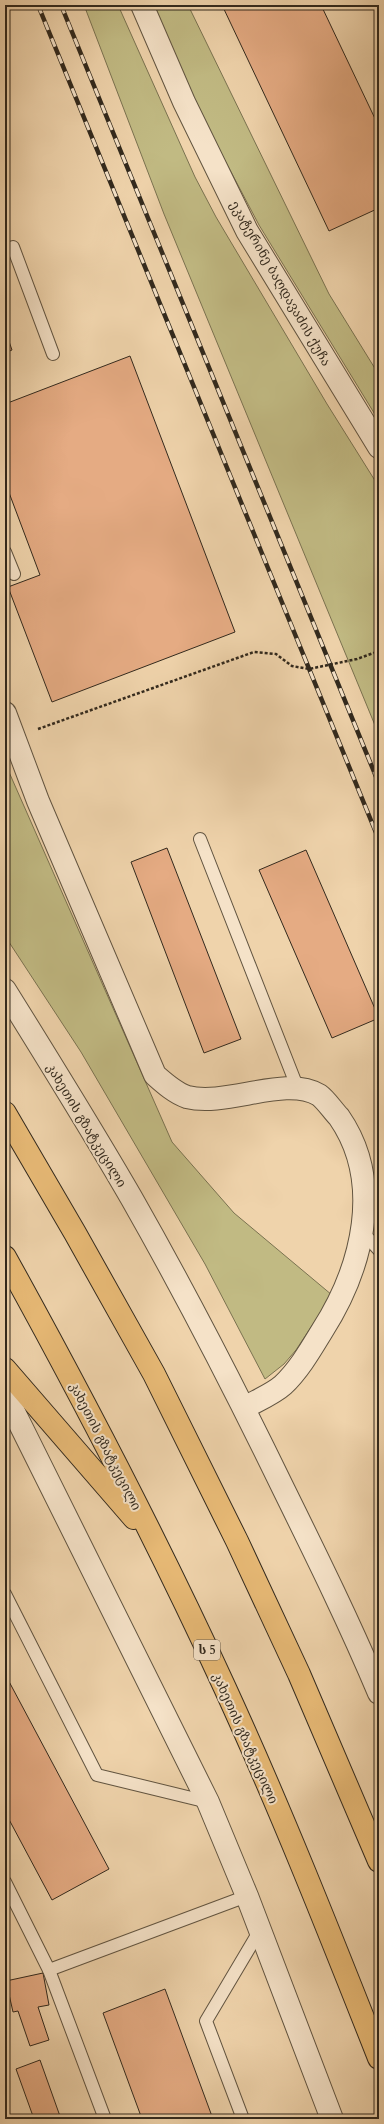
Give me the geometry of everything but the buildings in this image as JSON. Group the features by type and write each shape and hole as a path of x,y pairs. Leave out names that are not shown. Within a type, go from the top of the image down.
{"highway":[{"path":"5,1113 75,1233 154,1374 237,1541 299,1674 379,1861"},
{"name":"კახეთის გზატკეცილი","path":"5,1256 156,1543 226,1689 304,1871 379,2058"},
{"path":"5,1369 156,1543"}],"street":[{"name":"ეკატერინე ბაღდავაძის ქუჩა","path":"142,5 184,102 247,231 379,447"},
{"path":"5,714 38,801 155,1075 168,1087 187,1097 219,1100 258,1091 298,1089 319,1095 352,1131 365,1159 371,1200 373,1244 353,1276 332,1316 307,1356 283,1385 244,1408"},
{"name":"კახეთის გზატკეცილი","path":"5,990 132,1199 244,1408 356,1639 379,1693"},
{"path":"5,1394 208,1802 248,1896 332,2119"}],"lane":[{"path":"5,250 12,247 53,354"},
{"path":"5,552 14,574"},
{"path":"200,839 298,1089"},
{"path":"5,1594 97,1775 208,1802"},
{"path":"5,1882 49,1970 105,2119"},
{"path":"49,1970 248,1896"},
{"path":"243,2119 206,2021 260,1930"}],"path":[{"path":"14,737 254,652 276,654 292,666 309,669 357,659 379,651"}],"shaded area":[{"path":"84,5 118,5 195,177 216,217 327,404 379,487 379,735 164,214"},
{"path":"152,5 188,5 329,294 379,375 379,421 259,225 192,98"},
{"path":"5,763 172,1142 234,1213 332,1295 296,1350 284,1364 265,1379 205,1264 81,1052 5,936"}],"railway":[{"path":"38,5 379,840"},
{"path":"61,5 379,784"}]}
